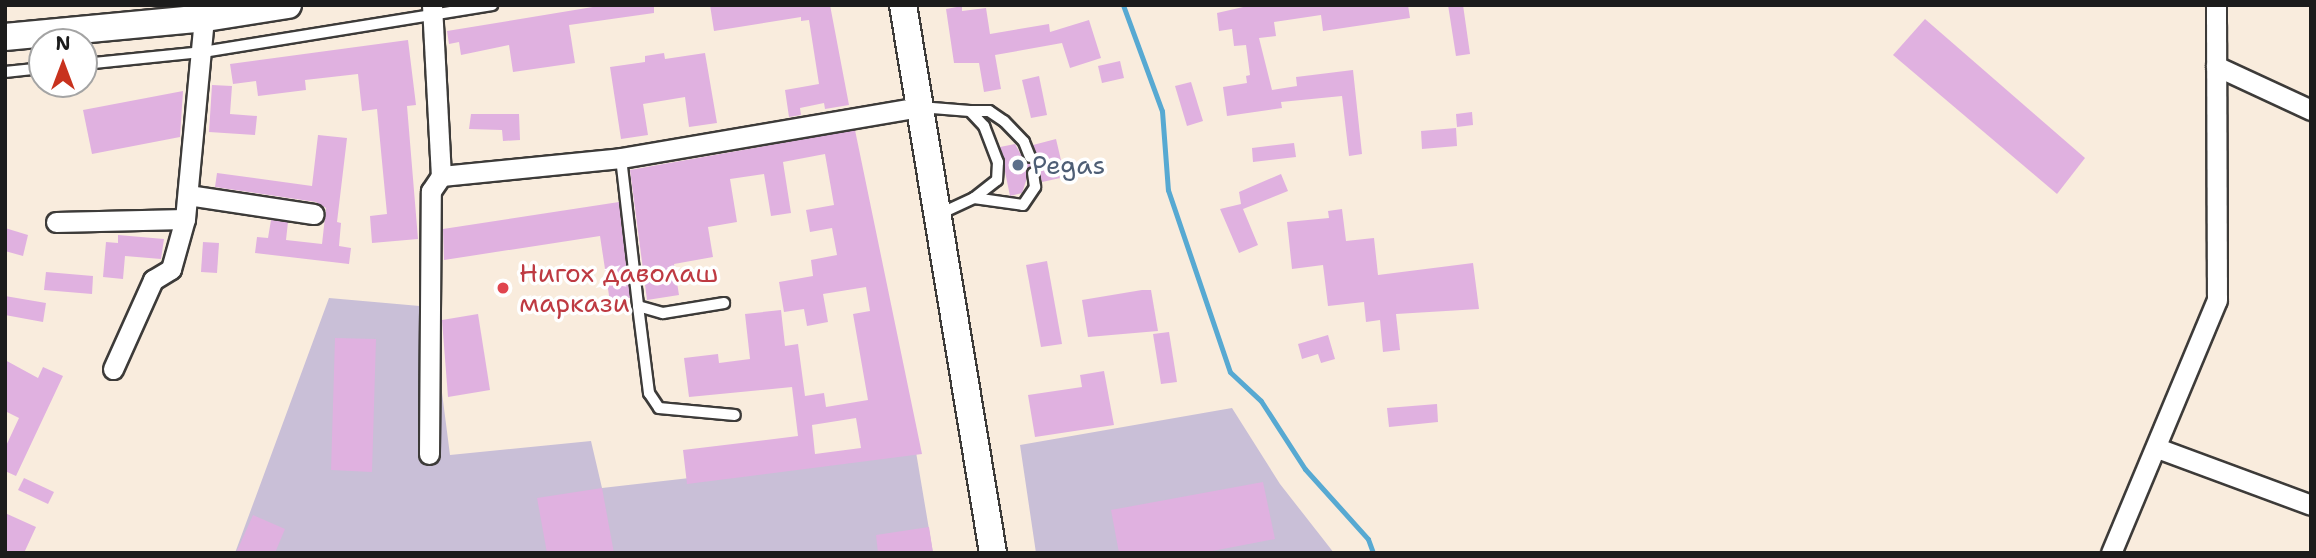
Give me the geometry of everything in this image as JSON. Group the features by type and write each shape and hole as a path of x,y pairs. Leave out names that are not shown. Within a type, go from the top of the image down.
{"main road":[{"path":"5,37 205,12 288,5"},
{"path":"903,5 993,553"}],"street":[{"path":"2111,553 2217,300 2216,5"},
{"path":"429,454 431,191 441,176 432,10"},
{"path":"113,369 153,280 171,269 185,219 205,12"},
{"path":"2216,66 2311,110"},
{"path":"441,176 621,158 920,107"},
{"path":"188,195 314,214"},
{"path":"56,222 185,219"},
{"path":"2157,448 2311,505"}],"lane":[{"path":"98,63 203,52 432,10 492,5"},
{"path":"5,72 28,70"},
{"path":"920,107 989,111 1004,121 1024,142 1030,157"},
{"path":"937,214 974,198 996,180 998,162 984,126 970,111"},
{"path":"621,158 649,393 659,408 735,415"},
{"path":"974,198 1023,205 1035,187 1033,173"},
{"path":"638,306 663,313 724,303"}],"shaded area":[{"path":"329,298 431,307 450,455 591,441 602,488 916,452 933,553 235,553"},
{"path":"1232,408 1280,484 1334,553 1036,553 1020,445"}],"building":[{"path":"605,5 654,5 654,13 569,25 575,63 513,72 509,45 461,55 459,42 449,44 447,31"},
{"path":"710,5 830,5 849,105 825,109 824,103 800,108 801,115 789,117 785,90 819,84 809,20 801,21 801,17 714,31"},
{"path":"1252,5 1408,5 1410,18 1323,31 1321,15 1274,22 1276,36 1259,38 1272,90 1297,86 1296,77 1353,70 1362,154 1349,156 1342,96 1281,102 1282,108 1227,116 1223,87 1247,83 1246,76 1250,75 1246,45 1234,46 1232,29 1219,31 1217,13"},
{"path":"1448,5 1463,5 1470,54 1456,56"},
{"path":"962,6 962,11 986,8 990,34 1049,24 1050,32 1089,20 1101,58 1070,68 1062,43 995,55 1001,89 984,92 979,63 954,63 946,9"},
{"path":"1925,19 2085,158 2057,194 1893,55"},
{"path":"408,40 416,105 407,106 418,239 372,243 370,216 387,214 377,109 362,111 358,74 305,80 306,90 258,96 256,81 233,84 230,64"},
{"path":"664,53 665,59 705,53 717,123 689,127 685,97 643,104 648,135 621,139 610,67 645,62 645,56"},
{"path":"1120,61 1124,78 1102,83 1098,66"},
{"path":"1039,76 1047,115 1031,118 1022,80"},
{"path":"1191,82 1203,121 1187,126 1175,86"},
{"path":"212,85 232,86 230,114 257,116 255,135 209,132"},
{"path":"183,91 180,137 92,154 83,110"},
{"path":"1472,112 1473,125 1457,127 1456,114"},
{"path":"471,114 519,114 520,140 503,141 502,130 469,129"},
{"path":"1456,128 1457,146 1422,149 1421,131"},
{"path":"855,130 922,454 687,484 683,450 798,436 792,387 689,397 684,358 718,354 719,363 750,359 745,314 781,310 785,346 798,344 805,396 824,393 826,407 868,400 853,314 870,311 866,287 823,294 828,322 807,326 804,309 784,312 779,282 813,276 811,260 837,255 832,228 810,232 806,210 834,205 825,154 783,162 791,213 771,216 764,174 730,179 737,222 708,227 713,257 674,264 679,295 647,300 630,170","holes":["856,418 861,448 815,454 812,425"]},
{"path":"318,135 347,138 337,222 341,223 339,246 351,248 349,264 255,253 257,237 268,238 271,220 288,222 286,240 322,244 326,208 316,202 215,187 217,173 312,186"},
{"path":"1056,139 1065,177 1042,182 1039,169 1031,166 1022,193 1010,196 1000,147 1015,144 1025,162 1032,164 1037,157 1033,145"},
{"path":"1294,143 1296,157 1253,162 1252,148"},
{"path":"1281,174 1288,191 1243,209 1258,245 1239,253 1220,209 1241,204 1239,192"},
{"path":"619,202 630,298 610,302 600,236 444,260 443,229"},
{"path":"1342,209 1346,241 1374,238 1378,275 1473,263 1479,309 1396,314 1400,350 1383,352 1380,320 1366,322 1364,302 1328,306 1323,265 1292,269 1287,222 1329,218 1328,211"},
{"path":"5,228 28,235 23,256 5,251"},
{"path":"118,235 164,239 161,259 125,256 123,279 103,277 106,242 118,243"},
{"path":"203,242 219,243 217,273 201,272"},
{"path":"1047,261 1062,344 1041,347 1026,265"},
{"path":"46,272 93,276 92,294 44,290"},
{"path":"1151,290 1158,331 1088,337 1082,300"},
{"path":"5,296 46,303 43,322 5,315"},
{"path":"478,314 490,390 448,397 442,320"},
{"path":"1169,332 1177,382 1161,384 1153,334"},
{"path":"1328,335 1335,359 1321,363 1318,354 1302,359 1298,344"},
{"path":"335,338 376,339 372,472 331,470"},
{"path":"5,360 38,378 43,367 63,376 16,476 5,471 5,448 19,418 5,411"},
{"path":"1104,371 1114,425 1035,437 1028,395 1082,387 1080,375"},
{"path":"1437,404 1438,422 1389,427 1387,408"},
{"path":"24,478 54,492 48,504 18,490"},
{"path":"1263,482 1275,539 1202,553 1119,553 1111,510"},
{"path":"602,488 614,553 547,553 537,498"},
{"path":"5,513 36,527 24,553 5,553"},
{"path":"253,515 285,529 275,553 236,553"},
{"path":"929,527 933,553 878,553 876,535"}],"waterway":[{"path":"1123,5 1162,111 1168,190 1230,372 1261,401 1305,469 1368,539 1373,553"}],"place":[{"name":"Pegas","path":"1018,165"},
{"name":"Нигох даволаш маркази","path":"503,288"}]}
